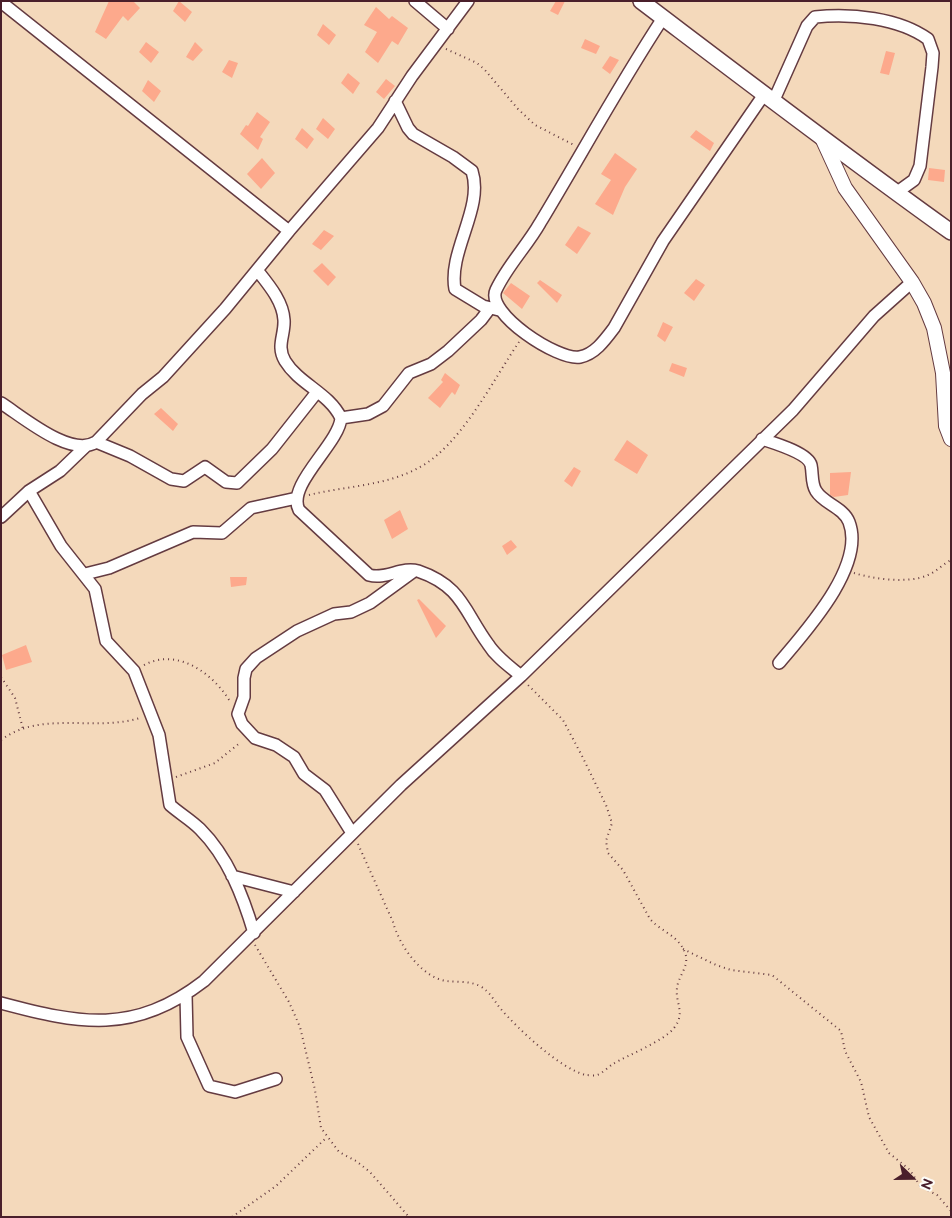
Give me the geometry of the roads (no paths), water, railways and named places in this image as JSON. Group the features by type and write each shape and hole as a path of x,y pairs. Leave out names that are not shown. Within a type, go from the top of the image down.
{"main road":[{"path":"641,1 770,96 823,140 951,232"}],"street":[{"path":"415,1 448,29"},
{"path":"1,517 29,491 60,471 91,444 169,370 225,309 256,270 378,128 435,43 448,29 468,1"},
{"path":"1,2 289,231"},
{"path":"495,309 496,289 532,236 663,18"},
{"path":"395,101 412,134 453,157 472,171 476,189 462,238 454,285 455,289 465,296 495,309 550,349 568,357 581,356 593,352 614,328 663,241 770,96 812,18 874,19 908,28 928,39 933,53 920,166 914,180 896,193"},
{"path":"823,140 845,188 912,282 934,328 943,373 946,426 951,439"},
{"path":"256,270 272,289 282,310 284,321 280,347 283,357 291,369 333,405 341,418 337,432 310,470 297,498 296,505 299,510 369,575 380,576 414,570 445,583 454,591 488,645 521,676"},
{"path":"1,1003 35,1012 95,1022 131,1018 160,1008 186,995 253,934 400,785 521,676 793,410 874,316 912,282"},
{"path":"341,418 368,414 383,406 409,374 431,364 495,309"},
{"path":"1,403 62,441 91,444 130,456 171,479 184,481 205,466 226,482 237,483 272,449 317,392"},
{"path":"762,439 788,448 807,459 811,464 815,490 822,498 844,514 849,522 851,536 850,550 842,577 816,618 779,663"},
{"path":"29,491 61,546 95,589 106,641 134,671 149,714 159,735 170,805 200,829 217,850 245,904 253,934"},
{"path":"85,574 108,568 193,532 222,533 251,508 297,498"},
{"path":"352,833 325,790 304,774 294,757 276,745 250,735 242,724 238,714 244,696 246,669 256,658 297,631 334,614 351,612 370,603 414,570"},
{"path":"232,876 294,892"},
{"path":"186,995 187,1037 209,1086 235,1092 276,1079"}]}
